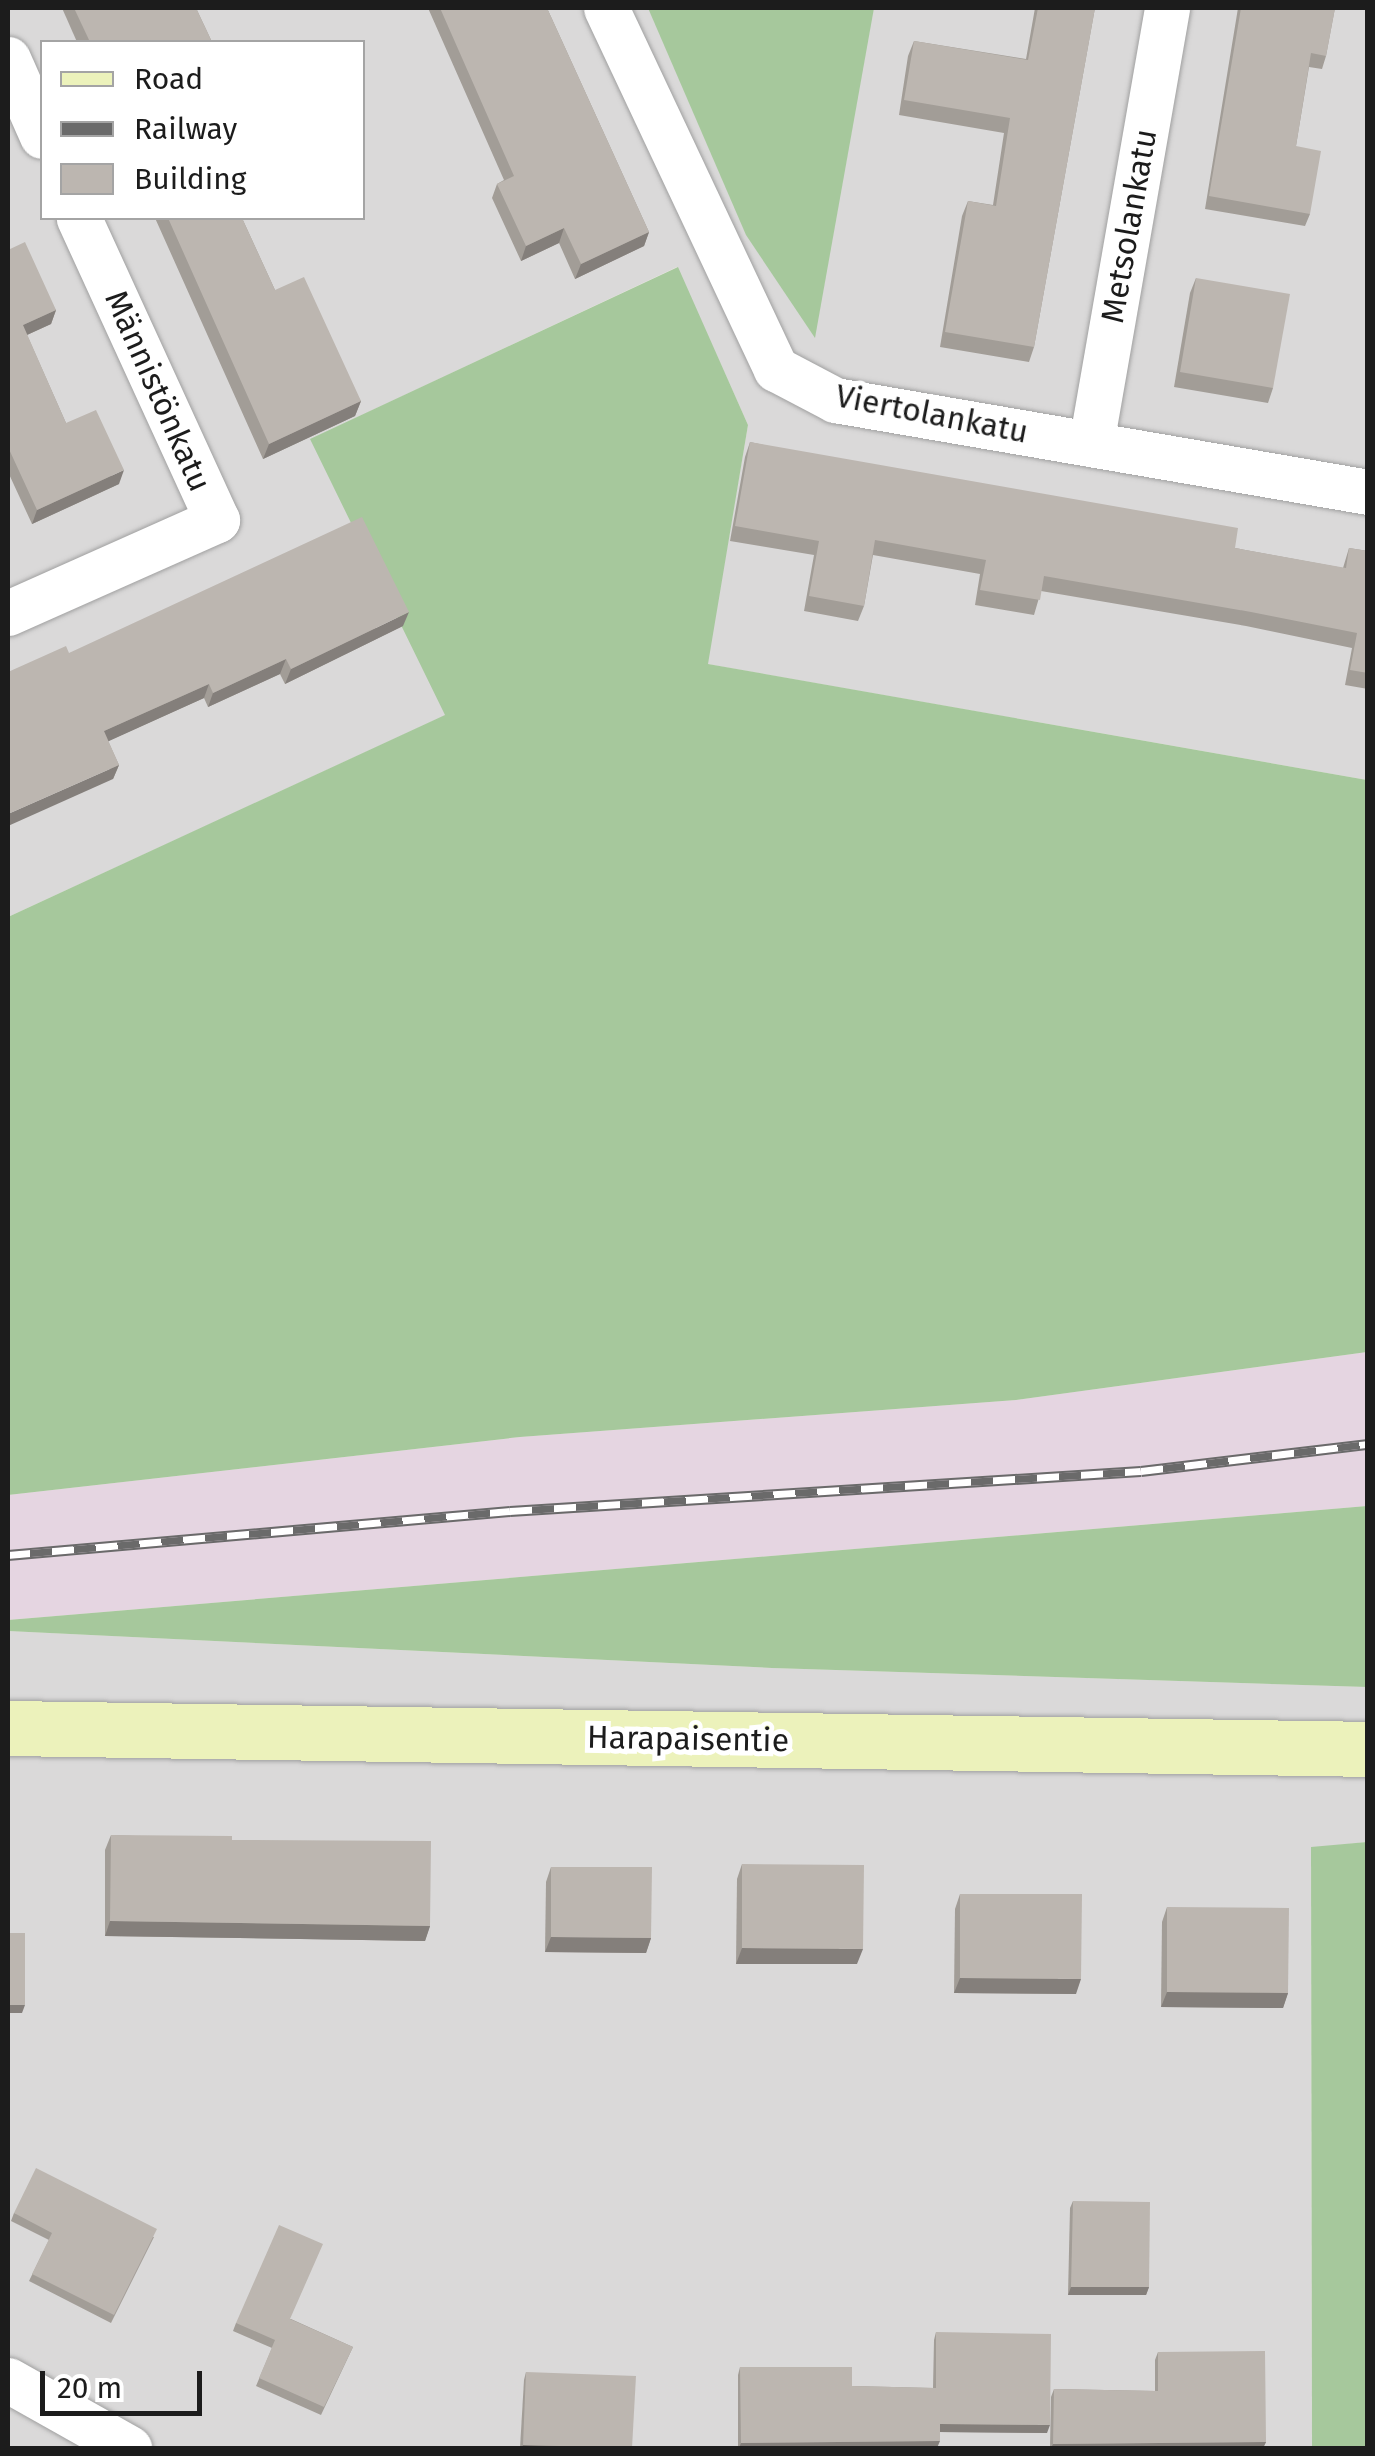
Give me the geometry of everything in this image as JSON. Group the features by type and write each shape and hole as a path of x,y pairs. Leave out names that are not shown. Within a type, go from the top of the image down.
{"main road":[{"name":"Harapaisentie","path":"8,1728 1368,1749"}],"street":[{"name":"Viertolankatu","path":"606,8 776,369 835,400 1368,492"},
{"name":"Metsolankatu","path":"1091,444 1167,8"},
{"path":"8,60 40,132"},
{"name":"Männistönkatu","path":"8,613 217,520 80,220"},
{"path":"8,2380 129,2448"}],"shaded area":[{"path":"8,8 1367,8 1367,780 707,664 748,425 677,267 311,439 446,715 8,917"},
{"path":"1367,1352 1367,1506 8,1620 8,1495 520,1437 1016,1400"},
{"path":"8,1631 772,1668 1367,1687 1367,1842 1311,1848 1312,2448 8,2448"}],"green space":[{"path":"648,8 874,8 815,338 746,235"},
{"path":"678,267 748,425 708,664 1367,780 1367,1352 1016,1400 520,1437 8,1495 8,917 445,715 310,439"},
{"path":"1367,1506 1367,1687 772,1668 8,1631 8,1620"},
{"path":"1367,1842 1367,2448 1312,2448 1311,1847"}],"building":[{"path":"74,8 196,8 211,40 89,40"},
{"path":"440,8 547,8 649,232 581,264 564,228 526,246 497,184 514,176"},
{"path":"1038,8 1095,8 1034,347 945,332 968,201 996,206 1010,118 904,100 914,41 1028,60"},
{"path":"1241,8 1335,8 1326,56 1311,53 1296,146 1321,151 1310,214 1209,196"},
{"path":"169,220 243,220 275,290 304,277 361,401 269,444"},
{"path":"25,242 56,310 23,325 66,423 96,410 124,470 37,510 8,447 8,250"},
{"path":"1196,278 1290,294 1273,388 1180,372"},
{"path":"750,442 1238,528 1235,548 1346,568 1349,548 1368,551 1368,673 1350,670 1357,633 1044,576 1040,600 980,590 986,560 875,540 864,606 809,596 819,541 735,526"},
{"path":"362,517 409,612 291,669 286,659 213,693 209,684 104,731 119,765 8,814 8,672 66,646 69,653"},
{"path":"111,1835 431,1841 430,1926 110,1921"},
{"path":"742,1864 864,1865 863,1949 742,1948"},
{"path":"551,1867 652,1867 651,1938 551,1937"},
{"path":"960,1894 1082,1894 1081,1979 960,1978"},
{"path":"1167,1907 1289,1908 1288,1993 1167,1992"},
{"path":"8,1933 25,1933 25,2005 8,2005"},
{"path":"36,2168 157,2229 114,2315 32,2274 52,2233 14,2213"},
{"path":"1073,2201 1150,2202 1149,2287 1071,2287"},
{"path":"279,2225 323,2244 290,2319 353,2347 324,2407 259,2378 275,2340 236,2323"},
{"path":"936,2332 1051,2334 1050,2425 940,2424 940,2441 741,2443 740,2367 852,2367 852,2386 936,2388"},
{"path":"1265,2351 1266,2442 1053,2444 1054,2389 1158,2391 1158,2352"},
{"path":"526,2372 636,2376 632,2448 523,2445"}],"railway":[{"path":"8,1555 510,1511 1141,1471 1368,1444"}]}
